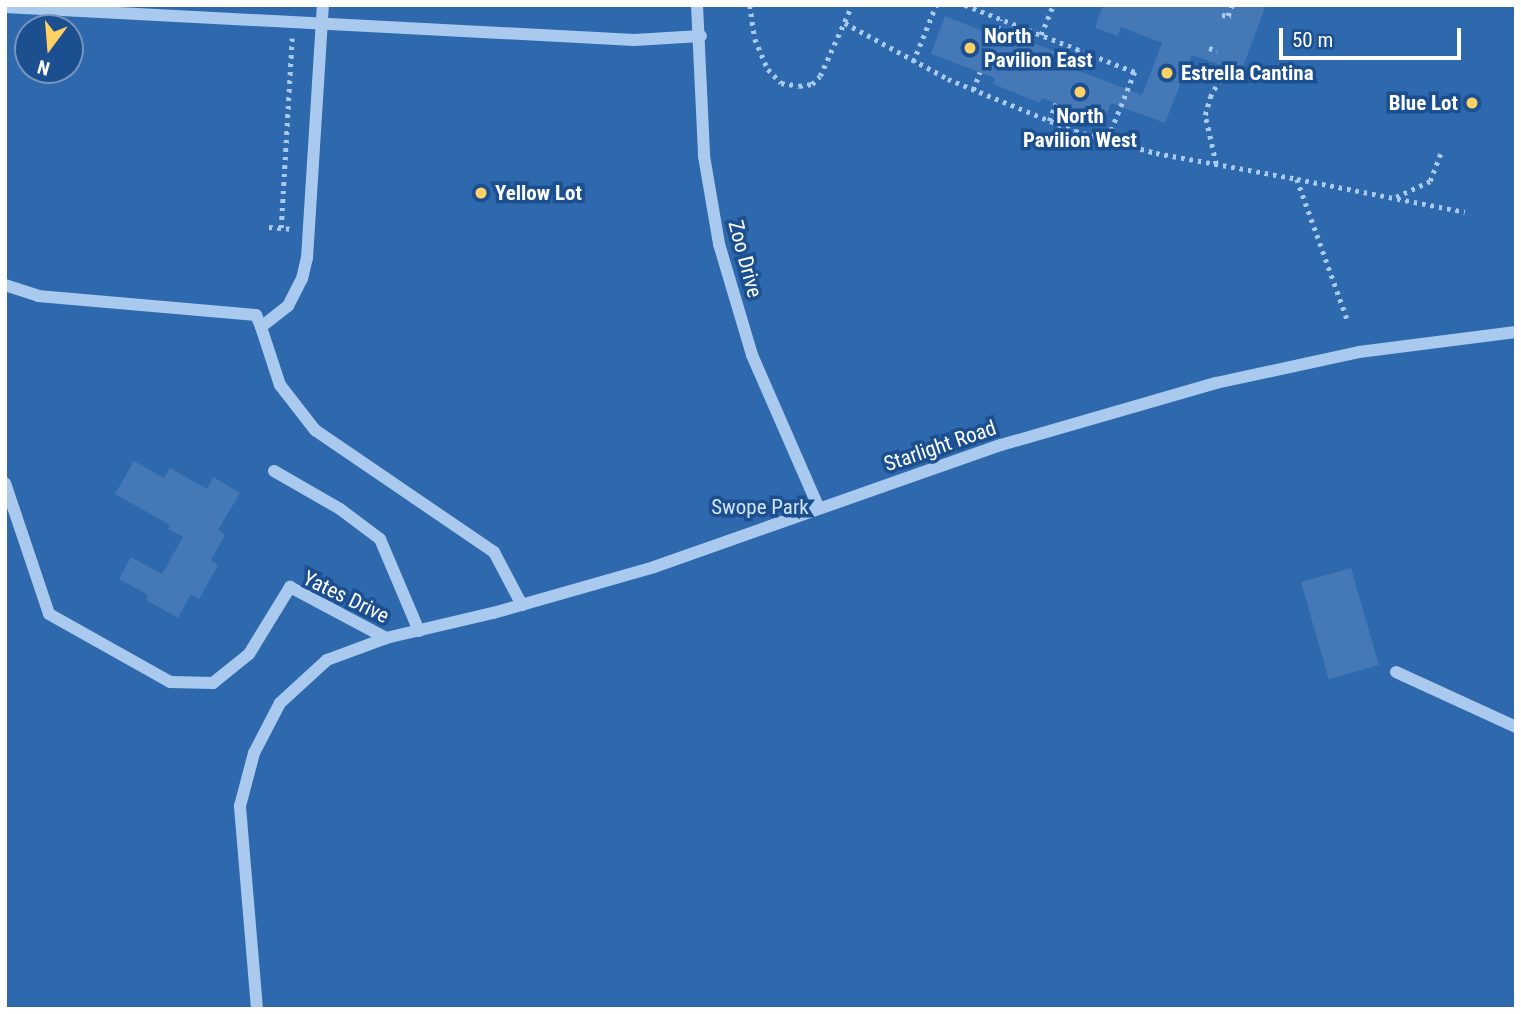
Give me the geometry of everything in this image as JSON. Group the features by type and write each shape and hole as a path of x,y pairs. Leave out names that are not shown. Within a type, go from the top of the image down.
{"street":[{"path":"261,327 288,306 302,279 307,258 323,5"},
{"name":"Zoo Drive","path":"697,5 701,36 704,156 719,244 752,355 819,509"},
{"path":"5,7 127,9 322,24 634,40 701,36"},
{"path":"5,285 38,296 256,315 280,385 315,430 494,552 522,605"},
{"name":"Starlight Road","path":"386,639 522,605 654,567 1001,445 1216,383 1359,352 1516,331"},
{"path":"274,471 340,509 380,539 419,631"},
{"name":"Yates Drive","path":"5,483 49,614 170,682 213,683 249,654 290,587 386,639"},
{"name":"Yates Drive","path":"257,1009 240,806 254,753 280,703 327,660 386,639"},
{"path":"1396,672 1516,727"}],"path":[{"path":"750,5 755,39 768,69 781,83 793,86 812,84 820,76 852,5"},
{"path":"913,62 936,5"},
{"path":"965,5 1135,72 1107,141"},
{"path":"1041,35 1053,5"},
{"path":"1227,15 1231,5"},
{"path":"994,36 1001,19"},
{"path":"845,23 913,62 973,90 1107,141 1216,165 1297,178 1465,212"},
{"path":"281,228 292,37"},
{"path":"1209,48 1218,51"},
{"path":"1070,67 1078,49"},
{"path":"1216,165 1208,141 1205,115 1210,96 1227,66"},
{"path":"973,90 980,72"},
{"path":"1049,121 1056,103"},
{"path":"1396,197 1430,181 1441,152"},
{"path":"1297,178 1347,319"},
{"path":"269,227 297,229"}],"green space":[{"name":"Swope Park","path":"5,5 1516,5 1516,1009 5,1009"}],"building":[{"path":"1103,5 1266,5 1241,72 1192,55 1165,123 1111,103 1104,122 1042,98 1040,103 993,84 995,78 931,54 945,16 1010,42 1012,35 1059,53 1056,62 1142,95 1162,43 1121,27 1118,36 1095,28"},
{"path":"134,461 164,478 170,468 207,489 213,477 240,493 218,530 225,535 211,560 218,565 199,599 191,594 178,618 146,600 148,595 119,579 131,557 162,574 183,537 168,529 170,525 115,494"},
{"path":"1351,568 1379,665 1329,679 1301,582"}],"place":[{"name":"North Pavilion East","path":"970,48"},
{"name":"Estrella Cantina","path":"1167,73"},
{"name":"North Pavilion West","path":"1080,92"},
{"name":"Blue Lot","path":"1472,103"},
{"name":"Yellow Lot","path":"481,193"}]}
